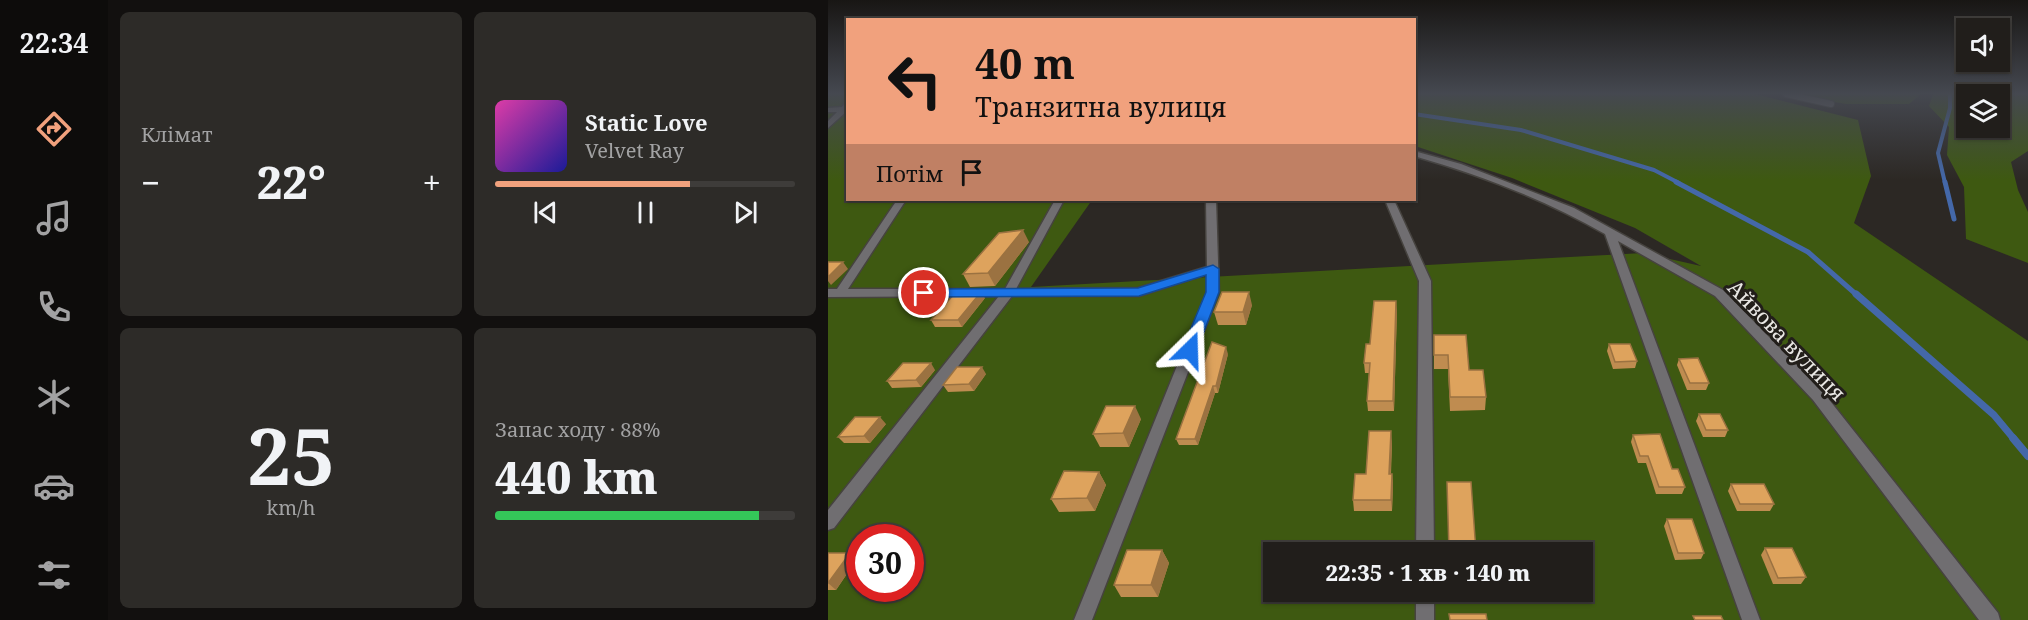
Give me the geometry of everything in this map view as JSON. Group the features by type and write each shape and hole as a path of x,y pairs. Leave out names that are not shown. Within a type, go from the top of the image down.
{"street":[{"name":"Айвова вулиця","path":"1416,154 1458,166 1570,210 1719,293 1818,396 1992,620"},
{"path":"834,293 901,201"},
{"path":"828,523 1008,292 1058,201"},
{"path":"1083,620 1213,292 1211,201"},
{"path":"1389,201 1425,281 1425,542"},
{"path":"1610,232 1751,620"},
{"path":"834,293 1139,292 1213,269"},
{"path":"1425,602 1425,620"}],"green space":[{"path":"828,123 846,123 846,201 1091,201 1031,287 1643,253 1701,266 1635,228 1512,178 1416,146 1416,123 1859,123 1871,176 1854,223 2028,341 2028,620 828,620"},
{"path":"1945,123 1956,123 1956,138 2010,138 2010,123 2028,123 2028,151 2011,162 2018,190 2028,212 2028,263 1966,239 1964,187 1947,155 1949,127"}],"building":[{"path":"1023,230 988,273 963,274 999,233"},
{"path":"828,262 843,262 828,277"},
{"path":"956,292 981,292 958,320 931,320"},
{"path":"1222,292 1249,292 1243,312 1214,312"},
{"path":"1374,301 1396,301 1393,401 1367,401 1370,363 1364,363 1366,344 1370,344"},
{"path":"1434,335 1466,335 1469,370 1483,370 1486,397 1450,397 1448,355 1434,355"},
{"path":"1212,342 1226,347 1216,386 1213,386 1195,439 1176,439"},
{"path":"1609,344 1630,344 1637,361 1615,362"},
{"path":"1698,358 1709,383 1690,383 1679,359"},
{"path":"903,363 931,363 916,380 887,381"},
{"path":"957,367 982,367 969,384 943,385"},
{"path":"1106,406 1135,406 1123,433 1093,434"},
{"path":"1699,414 1720,414 1728,430 1706,430"},
{"path":"855,417 880,417 864,436 838,437"},
{"path":"1369,431 1391,431 1389,474 1392,474 1391,500 1353,500 1355,474 1366,474"},
{"path":"1660,434 1672,469 1678,469 1685,487 1659,487 1648,456 1640,456 1633,435"},
{"path":"1064,471 1099,472 1087,498 1051,499"},
{"path":"1447,482 1471,482 1475,542 1449,542"},
{"path":"1731,484 1764,484 1774,504 1740,504"},
{"path":"1667,519 1692,519 1704,553 1678,553"},
{"path":"1765,548 1792,548 1806,577 1778,578"},
{"path":"1127,550 1162,550 1151,585 1114,585"},
{"path":"828,553 846,553 846,558 828,583"},
{"path":"1449,614 1486,614 1487,620 1450,620"},
{"path":"1693,616 1721,616 1723,620 1695,620"}],"waterway":[{"path":"1474,123 1521,130 1654,170 1679,183"},
{"path":"1945,183 1938,153 1946,123"},
{"path":"1676,182 1808,252 1858,296"},
{"path":"1945,182 1954,219"},
{"path":"1856,294 1994,415 2014,439"},
{"path":"2013,438 2028,456"}],"route":[{"path":"924,293 1139,292 1213,269 1213,292 1190,350"}]}
